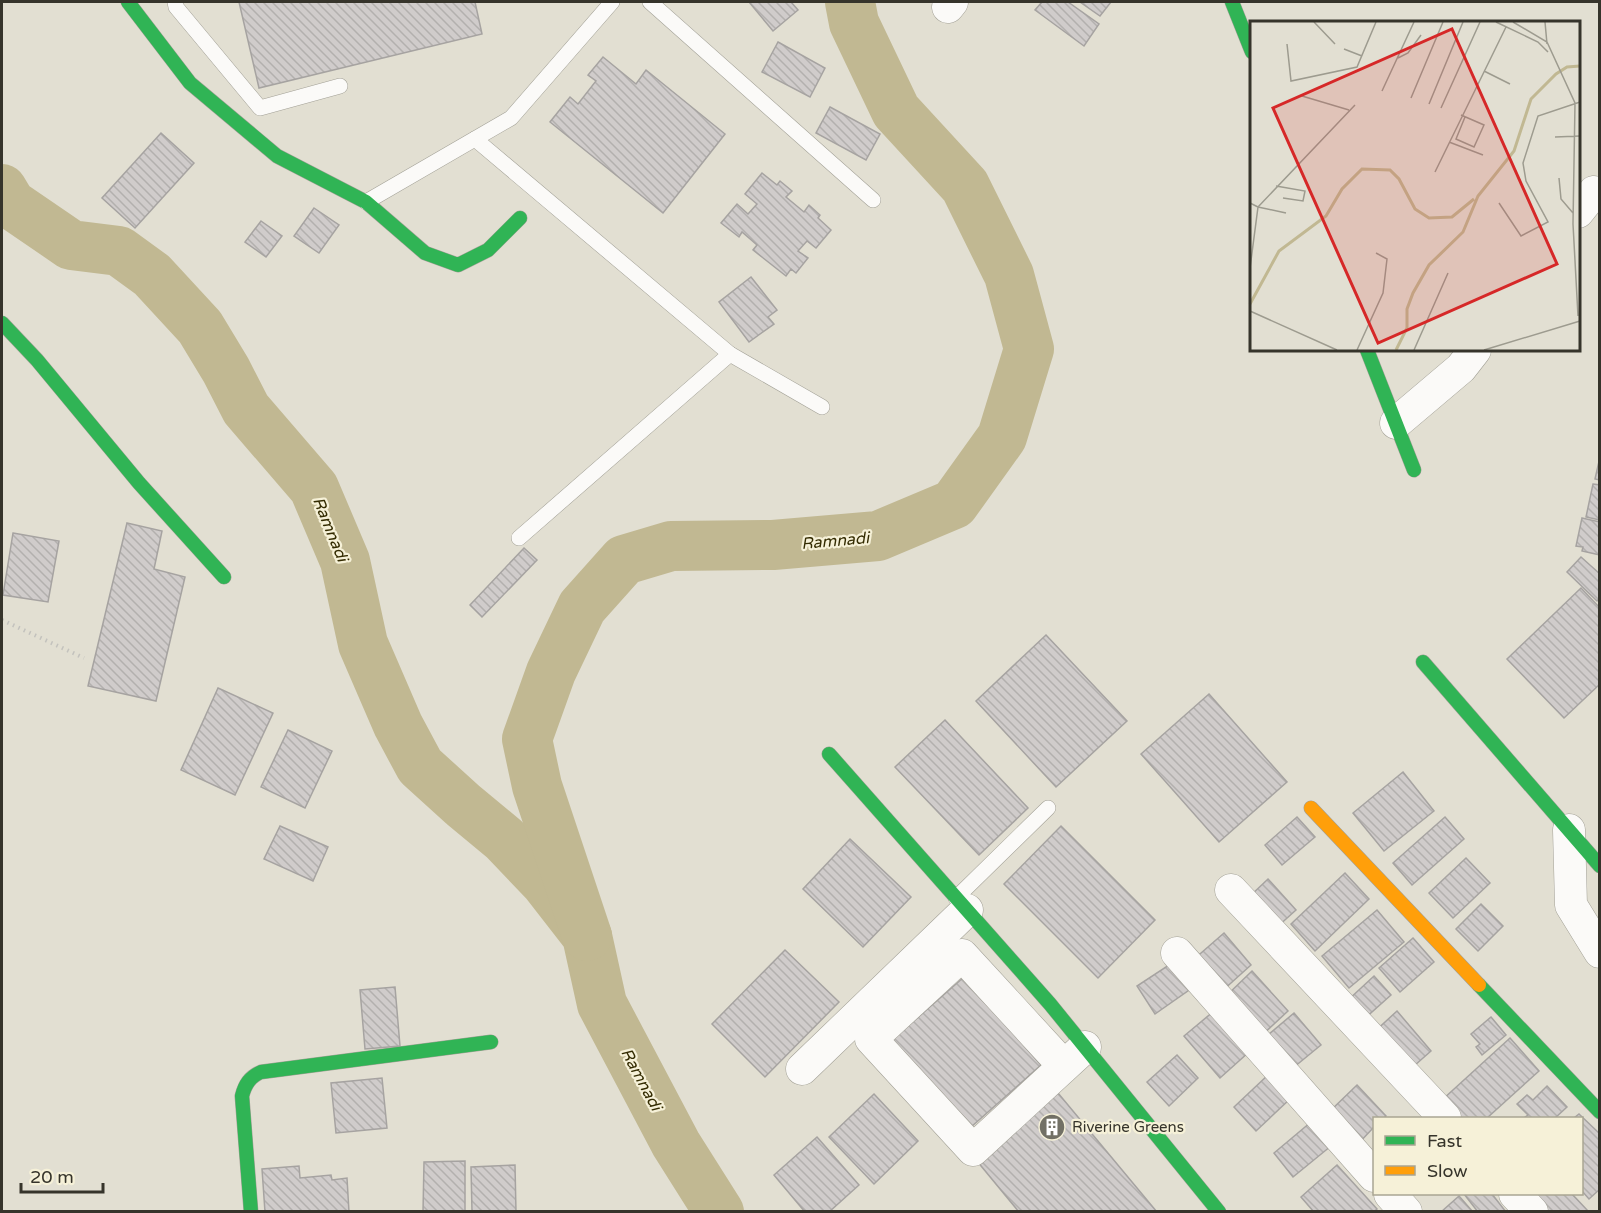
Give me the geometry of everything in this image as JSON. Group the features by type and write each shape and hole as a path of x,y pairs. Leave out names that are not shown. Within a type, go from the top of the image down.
{"street":[{"path":"128,2 190,83 198,90 277,156 366,202 426,253 458,265 488,250 520,218"},
{"path":"1232,2 1250,49"},
{"path":"2,323 37,360 139,483 224,577"},
{"path":"1367,351 1414,470"},
{"path":"1396,423 1461,368 1474,351"},
{"path":"1423,662 1599,866"},
{"path":"830,754 962,904 1074,1057"},
{"path":"1311,808 1599,1112"},
{"path":"1569,830 1571,905 1599,952"},
{"path":"1231,890 1442,1117"},
{"path":"802,1068 962,904"},
{"path":"1177,953 1373,1175"},
{"path":"1074,1057 973,1150 872,1039 962,955 1074,1057 1219,1212"},
{"path":"251,1212 242,1096 248,1080 254,1075 261,1072 491,1042"},
{"path":"1391,1195 1406,1212"},
{"path":"1516,1195 1532,1212"}],"lane":[{"path":"175,2 176,7 260,108 340,86"},
{"path":"366,202 511,118 612,2"},
{"path":"650,2 873,200"},
{"path":"475,139 730,354 822,407"},
{"path":"519,538 730,354"},
{"path":"962,904 1048,808"}],"path":[{"path":"2,620 84,658"}],"building":[{"path":"239,2 475,2 482,34 259,88"},
{"path":"749,2 791,2 798,10 773,31"},
{"path":"1042,2 1068,2 1099,24 1084,46 1035,10"},
{"path":"1080,2 1111,2 1100,16"},
{"path":"778,42 825,68 810,97 762,72"},
{"path":"603,57 636,84 646,70 725,134 663,213 550,122 570,97 578,104 596,81 588,75"},
{"path":"830,107 880,134 866,160 816,133"},
{"path":"161,133 194,163 135,228 102,198"},
{"path":"762,173 777,185 780,181 792,191 786,197 804,212 809,205 820,215 818,218 831,230 816,248 807,241 798,251 808,258 796,273 791,269 786,276 753,250 757,245 742,232 739,237 721,223 737,204 748,214 757,204 745,194"},
{"path":"314,208 339,225 319,253 294,236"},
{"path":"261,221 282,236 266,257 245,242"},
{"path":"751,277 777,310 768,317 774,324 749,342 719,302"},
{"path":"1600,457 1600,480 1595,479"},
{"path":"1593,484 1600,485 1600,520 1586,517"},
{"path":"1582,518 1600,522 1600,555 1582,551 1583,547 1576,546"},
{"path":"127,523 162,531 154,569 185,577 156,701 88,686"},
{"path":"13,533 59,541 48,602 3,595"},
{"path":"524,548 537,560 482,617 470,605"},
{"path":"1581,557 1600,574 1600,598 1597,601 1567,572"},
{"path":"1581,588 1600,608 1600,684 1564,718 1507,659"},
{"path":"1046,635 1127,721 1056,787 976,701"},
{"path":"218,688 273,713 235,795 181,770"},
{"path":"1209,694 1287,782 1219,842 1141,754"},
{"path":"945,720 1028,808 979,855 895,767"},
{"path":"288,730 332,751 305,808 261,787"},
{"path":"1403,772 1434,811 1384,851 1353,813"},
{"path":"1297,817 1315,837 1282,865 1265,845"},
{"path":"1445,817 1464,839 1412,885 1393,863"},
{"path":"280,826 328,847 313,881 264,859"},
{"path":"1061,826 1155,920 1098,978 1004,884"},
{"path":"850,839 911,897 863,947 803,889"},
{"path":"1466,858 1490,883 1453,918 1429,893"},
{"path":"1345,873 1369,899 1315,951 1291,924"},
{"path":"1268,879 1296,910 1276,928 1249,897"},
{"path":"1481,904 1503,926 1478,951 1456,929"},
{"path":"1377,910 1404,942 1349,988 1322,956"},
{"path":"1224,933 1251,965 1221,992 1193,960"},
{"path":"1413,938 1434,962 1400,992 1379,968"},
{"path":"785,950 839,1002 765,1077 712,1024"},
{"path":"1175,961 1192,988 1155,1014 1137,986"},
{"path":"1252,971 1288,1011 1260,1037 1224,998"},
{"path":"1374,976 1391,995 1363,1020 1347,1001"},
{"path":"964,977 1041,1065 962,1135 884,1047"},
{"path":"395,987 400,1046 365,1049 360,990"},
{"path":"1214,1011 1249,1052 1220,1078 1184,1036"},
{"path":"1397,1011 1431,1051 1406,1073 1372,1034"},
{"path":"1294,1013 1321,1045 1288,1072 1262,1040"},
{"path":"1491,1017 1506,1035 1482,1055 1476,1047 1480,1044 1471,1034"},
{"path":"1510,1038 1539,1071 1488,1117 1458,1117 1442,1100"},
{"path":"1177,1055 1198,1078 1169,1106 1147,1082"},
{"path":"1269,1074 1291,1098 1256,1131 1234,1107"},
{"path":"382,1078 387,1128 336,1133 331,1083"},
{"path":"1357,1085 1386,1116 1373,1117 1373,1128 1358,1144 1328,1113"},
{"path":"1547,1086 1567,1107 1556,1117 1525,1117 1528,1115 1517,1104 1527,1095 1533,1100"},
{"name":"Riverine Greens","path":"1058,1093 1157,1212 1019,1212 977,1161"},
{"path":"874,1094 918,1141 874,1184 829,1137"},
{"path":"1583,1118 1600,1134 1600,1189 1589,1199 1583,1192"},
{"path":"1311,1122 1331,1146 1293,1177 1274,1153"},
{"path":"817,1137 859,1185 829,1212 805,1212 774,1175"},
{"path":"465,1161 465,1212 423,1212 424,1162"},
{"path":"515,1165 516,1212 472,1212 471,1167"},
{"path":"1337,1165 1377,1209 1374,1212 1314,1212 1301,1197"},
{"path":"299,1166 300,1178 331,1175 332,1180 347,1178 349,1212 265,1212 262,1169"},
{"path":"1465,1195 1493,1195 1506,1212 1478,1212"},
{"path":"1527,1195 1573,1195 1588,1211 1539,1212"},
{"path":"1459,1196 1473,1212 1441,1212"}],"waterway":[{"name":"Ramnadi","path":"587,936 537,786 527,739 551,672 582,607 624,560 671,546 773,545 878,536 954,504 1002,437 1029,349 1009,275 965,186 896,111 854,23 850,2"},
{"name":"Ramnadi","path":"2,189 11,204 71,245 119,251 152,275 200,327 246,409 314,488 345,561 363,644 398,725 420,766 504,839 545,882 587,936 602,1004 676,1144 719,1212"}],"traffic: fast":[{"path":"128,2 190,83 277,156 366,202 425,253 458,265 488,250 520,218"},
{"path":"1232,2 1250,47"},
{"path":"2,323 37,360 139,483 224,577"},
{"path":"1367,351 1414,470"},
{"path":"1423,662 1600,866"},
{"path":"829,754 1050,1004 1219,1212"},
{"path":"1479,985 1600,1112"},
{"path":"251,1212 242,1096 246,1084 254,1076 261,1072 491,1042"}],"traffic: slow":[{"path":"1311,808 1479,985"}],"place":[{"name":"Riverine Greens","path":"1052,1127"}]}
